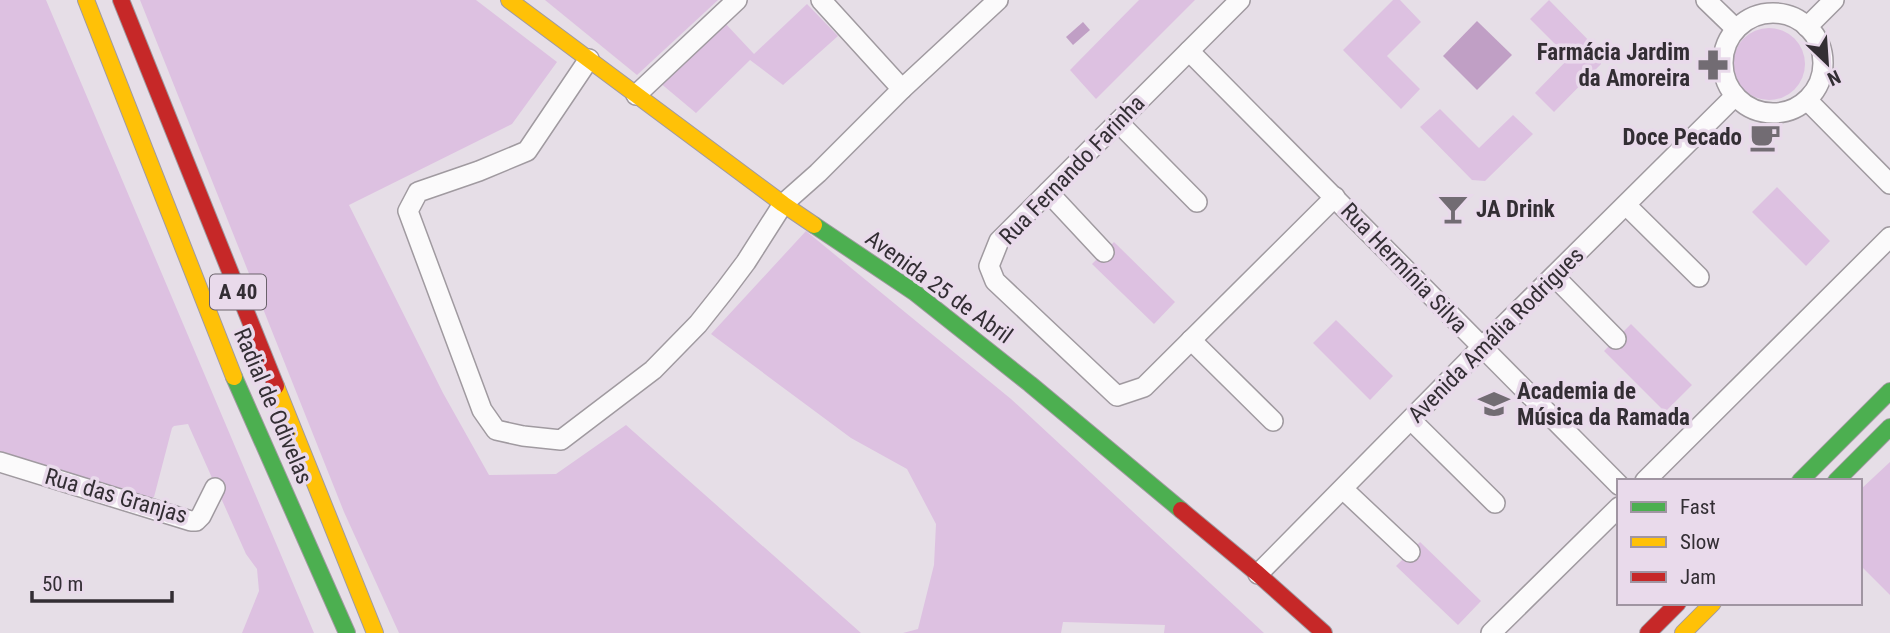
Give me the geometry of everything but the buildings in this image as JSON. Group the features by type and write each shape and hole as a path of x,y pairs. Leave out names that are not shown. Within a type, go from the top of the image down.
{"main road":[{"name":"Radial de Odivelas","path":"86,0 243,400 347,633"},
{"name":"Radial de Odivelas","path":"121,0 377,633"},
{"name":"Avenida 25 de Abril","path":"509,0 783,204 914,292 1030,384 1258,574 1324,633"},
{"path":"1802,479 1890,391"},
{"path":"243,400 320,610"},
{"path":"1838,479 1890,427"},
{"path":"1648,633 1676,605"},
{"path":"1683,633 1711,605"}],"street":[{"path":"636,94 737,0"},
{"path":"821,0 902,89"},
{"path":"589,60 527,151 418,192 408,211 482,410 496,430 523,436 561,440 653,370 698,324 725,290 783,204 998,0"},
{"name":"Rua Fernando Farinha","path":"1240,0 999,241 989,265 995,281 1117,396 1144,387 1335,197"},
{"path":"1706,0 1736,29"},
{"path":"1807,26 1834,0"},
{"path":"1779,13 1807,26 1816,37 1823,63 1816,89 1807,100 1778,113 1763,112 1748,106 1735,96 1723,70 1728,41 1736,29 1763,14 1779,13"},
{"name":"Rua Hermínia Silva","path":"1189,51 1617,483"},
{"name":"Avenida Amália Rodrigues","path":"1258,574 1735,96"},
{"path":"1807,100 1890,184"},
{"path":"1118,122 1196,202"},
{"path":"1048,192 1104,252"},
{"path":"1626,205 1699,277"},
{"path":"1647,479 1890,237"},
{"path":"1554,276 1616,338"},
{"path":"1191,340 1273,421"},
{"path":"1411,420 1495,503"},
{"name":"Rua das Granjas","path":"0,462 191,520 201,516 215,488"},
{"path":"1343,489 1410,552"},
{"path":"1491,633 1617,509"}],"shaded area":[{"path":"0,0 46,0 314,633 242,633 259,591 257,569 246,554 188,424 172,428 154,497 150,499 0,453"},
{"path":"140,0 476,0 557,62 512,124 349,205 443,393 489,475 556,474 626,425 861,633 399,633 344,512"},
{"path":"545,0 718,0 637,75"},
{"path":"1139,0 1195,0 1096,99 1070,70"},
{"path":"1393,0 1400,0 1421,22 1387,56 1420,89 1401,109 1343,50"},
{"path":"1549,0 1600,52 1601,64 1554,112 1535,93 1569,58 1530,19"},
{"path":"807,4 838,36 783,85 750,60 696,113 659,82 724,22 754,54"},
{"path":"1477,21 1512,55 1477,90 1443,56"},
{"path":"1083,22 1090,30 1073,45 1066,37"},
{"path":"1769,28 1783,31 1795,38 1802,50 1805,64 1802,78 1795,90 1783,97 1769,100 1755,97 1743,90 1736,78 1733,64 1736,50 1743,38 1755,31"},
{"path":"1440,109 1479,148 1513,115 1533,134 1485,181 1472,180 1420,127"},
{"path":"1777,187 1830,241 1806,266 1752,212"},
{"path":"806,231 1011,399 1264,633 1164,633 1165,625 1063,622 1061,633 903,633 918,629 934,565 936,524 907,469 851,438 711,334"},
{"path":"1114,242 1175,302 1154,324 1092,264"},
{"path":"1336,320 1393,376 1370,400 1313,343"},
{"path":"1631,324 1692,385 1665,412 1604,351"},
{"path":"1890,462 1890,595 1862,567 1862,488"},
{"path":"1420,542 1481,601 1458,625 1396,566"}],"traffic: fast":[{"path":"814,225 914,292 1030,384 1181,510"},
{"path":"234,377 347,633"},
{"path":"1802,479 1890,391"},
{"path":"1838,479 1890,427"}],"traffic: slow":[{"path":"86,0 234,377"},
{"path":"509,0 814,225"},
{"path":"276,386 375,633"},
{"path":"1683,633 1711,605"}],"traffic: jam":[{"path":"121,0 276,386"},
{"path":"1181,510 1324,633"},
{"path":"1648,633 1676,605"}],"place":[{"name":"Farmácia Jardim da Amoreira","path":"1713,65"},
{"name":"Doce Pecado","path":"1765,137"},
{"name":"JA Drink","path":"1453,209"},
{"name":"Academia de Música da Ramada","path":"1494,404"}]}
